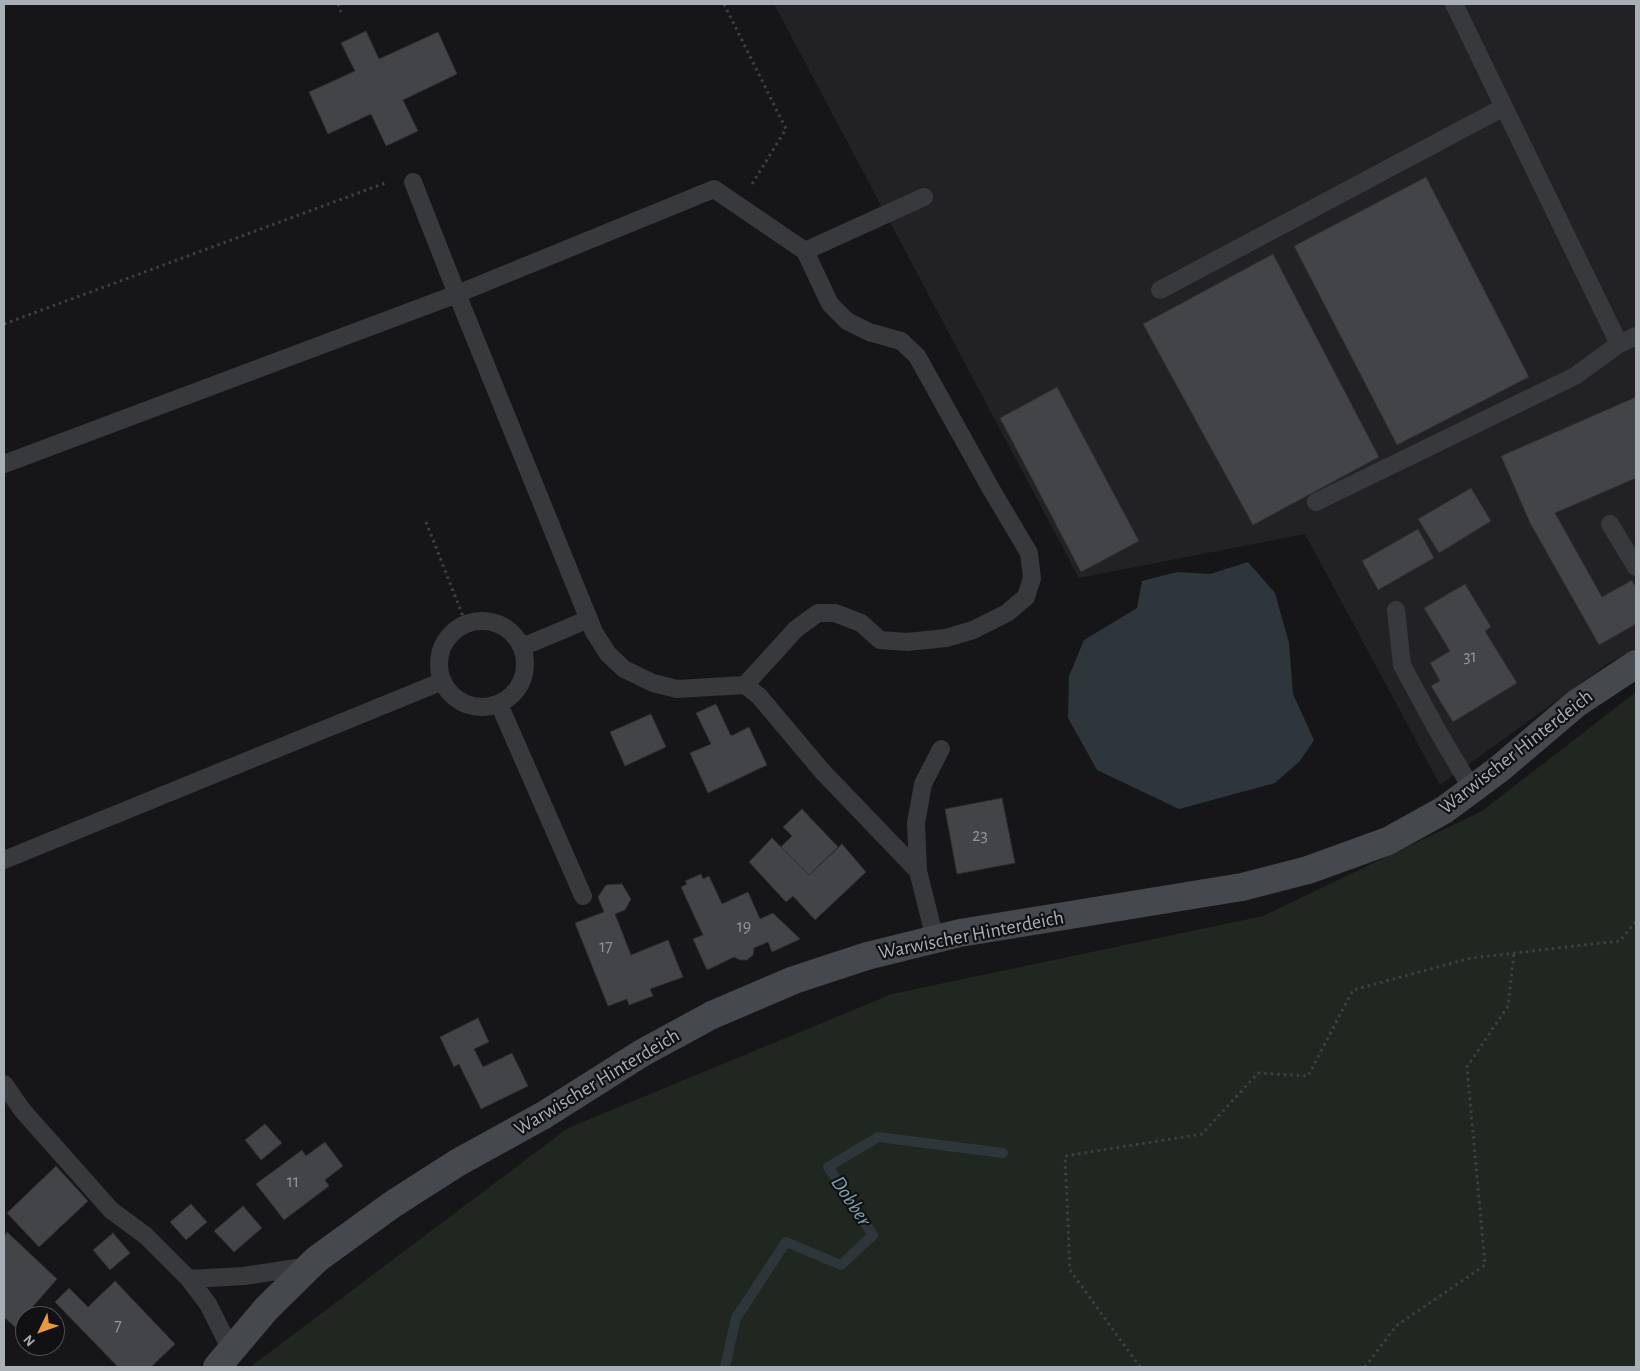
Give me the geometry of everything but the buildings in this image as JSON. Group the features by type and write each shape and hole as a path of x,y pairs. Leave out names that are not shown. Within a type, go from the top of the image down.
{"street":[{"name":"Warwischer Hinterdeich","path":"224,1359 267,1308 317,1259 393,1204 457,1163 544,1115 642,1054 712,1015 794,980 867,956 960,933 1242,887 1308,870 1388,841 1444,810 1498,770 1577,703 1636,664"}],"lane":[{"path":"1454,4 1619,344"},
{"path":"1160,290 1504,107"},
{"path":"413,182 589,620 608,654 624,669 653,683 677,689 745,685 759,696 822,771 918,871"},
{"path":"4,464 457,294 714,189 805,251 830,304 847,321 869,332 901,341 917,356 1029,553 1032,578 1026,597 1007,613 973,630 946,638 907,642 880,640 862,623 835,613 818,613 796,629 745,685"},
{"path":"805,251 924,197"},
{"path":"1316,502 1575,376 1619,344 1636,336"},
{"path":"1610,524 1636,567"},
{"path":"1396,610 1402,665 1472,789"},
{"path":"522,647 589,620"},
{"path":"479,621 493,622 505,627 515,636 522,647 525,660 524,674 519,686 510,697 499,704 486,707 472,706 460,701 450,692 443,681 440,668 440,654 446,642 455,631 466,624 479,621"},
{"path":"4,860 443,681"},
{"path":"499,704 583,896"},
{"path":"934,939 918,871 916,823 923,784 941,749"},
{"path":"4,1084 23,1111 111,1210 146,1236 189,1278 208,1304 224,1359"},
{"path":"189,1278 244,1276 310,1266"}],"path":[{"path":"338,4 341,12"},
{"path":"724,4 786,129 738,206"},
{"path":"4,324 413,173 413,182"},
{"path":"426,522 466,624"},
{"path":"1140,1367 1070,1270 1065,1156 1202,1134 1258,1073 1308,1076 1353,990 1471,958 1620,940 1636,921"},
{"path":"1365,1367 1396,1326 1485,1265 1467,1067 1508,1006 1514,953"}],"shaded area":[{"path":"774,4 1636,4 1636,649 1610,662 1440,785 1305,534 1079,578"},
{"path":"1248,562 1275,593 1289,643 1293,694 1314,740 1300,761 1275,783 1179,809 1097,770 1068,718 1069,676 1084,640 1137,608 1142,581 1177,572 1210,574"},
{"path":"1636,692 1636,1367 253,1367 254,1364 568,1128 892,994 1263,916 1482,811"}],"waterway":[{"name":"Dobber","path":"725,1367 736,1318 786,1242 841,1265 873,1235 828,1167 878,1137 1003,1153"}]}
